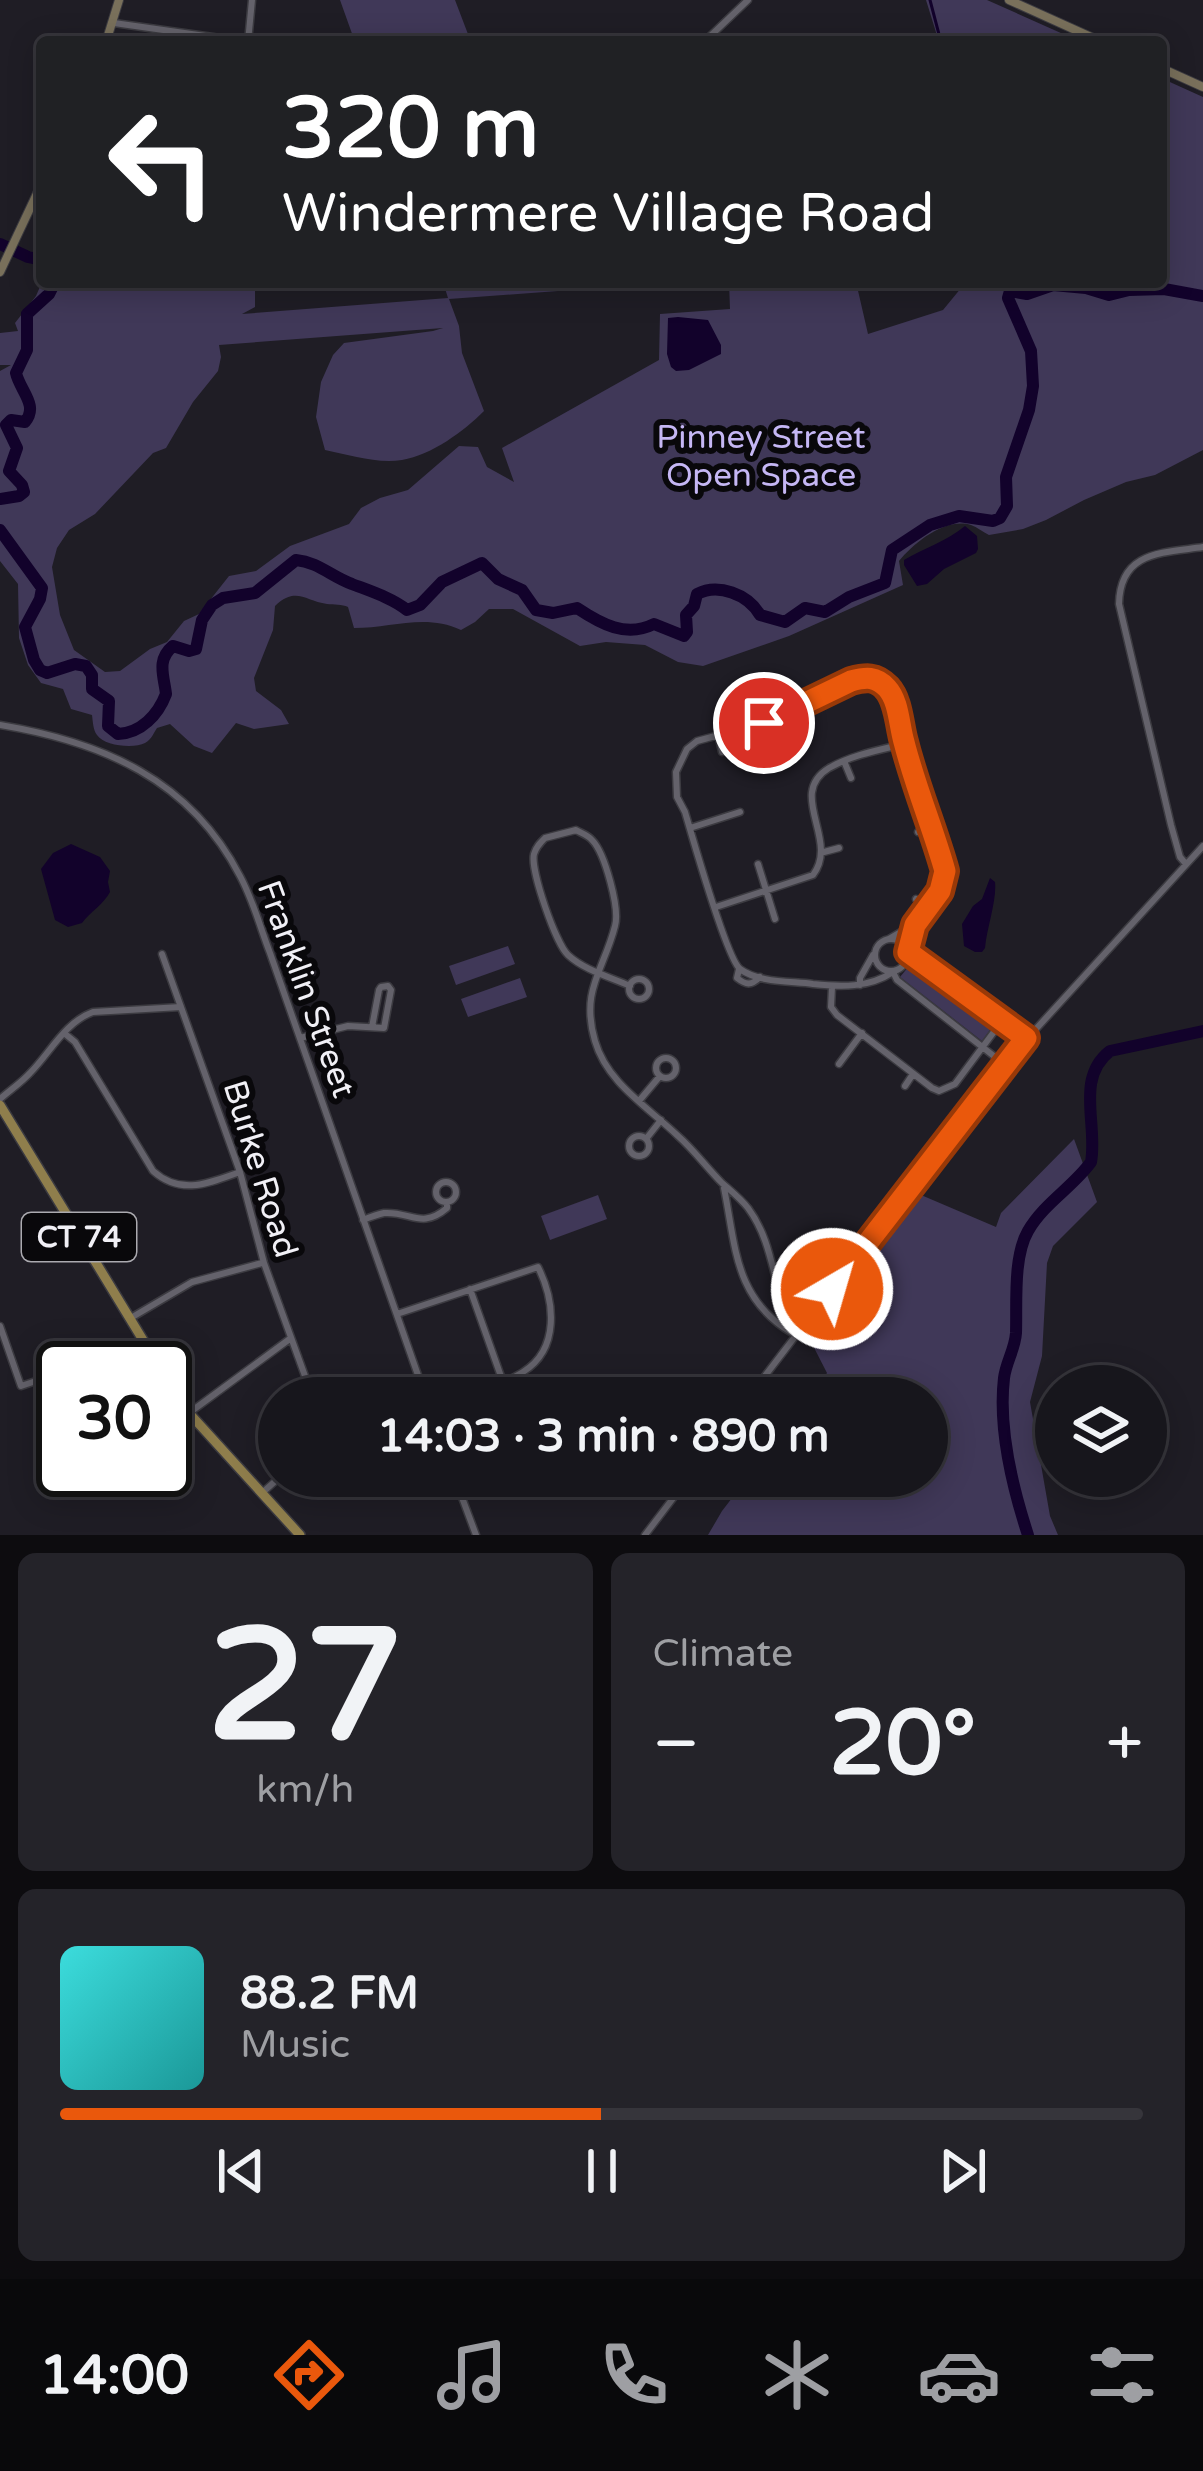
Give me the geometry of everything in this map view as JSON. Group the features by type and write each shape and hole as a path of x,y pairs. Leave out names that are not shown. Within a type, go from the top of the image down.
{"main road":[{"path":"108,36 119,0"},
{"path":"1009,0 1089,36"},
{"path":"1167,71 1203,87"},
{"path":"0,272 36,196"},
{"name":"CT 74","path":"0,1102 142,1341"},
{"path":"192,1416 258,1489"},
{"path":"265,1497 298,1535"}],"street":[{"path":"249,36 252,0"},
{"path":"710,36 748,0"},
{"path":"114,22 208,36"},
{"path":"1186,864 1180,857 1119,604 1125,574 1135,563 1203,547"},
{"path":"872,678 892,692 904,744 945,871 944,884 915,925 903,967 882,980 832,987 760,977 739,969 726,944 677,797 676,772 688,749 697,741 764,723 851,681 872,678"},
{"name":"Franklin Street","path":"0,725 106,752 166,787 226,852 243,880 418,1377"},
{"path":"718,734 722,752"},
{"path":"716,908 813,874 824,852 811,802 812,787 824,771 844,761 904,744"},
{"path":"844,761 851,778"},
{"path":"690,828 740,812"},
{"path":"918,832 931,828"},
{"path":"630,986 597,971 581,964 562,948 535,872 533,857 545,838 576,830 592,839 615,903 617,921 597,971 590,998 594,1039 602,1058 639,1101 740,1199 761,1229 785,1317 796,1335"},
{"path":"764,1377 1004,1064 1203,846"},
{"path":"824,852 839,848"},
{"path":"758,864 775,919"},
{"path":"916,899 928,908"},
{"path":"860,985 880,943 915,925"},
{"path":"889,939 903,943 908,952 1026,1038"},
{"path":"875,952 879,967 893,972 897,980 1004,1064"},
{"name":"Burke Road","path":"162,954 240,1172 264,1263 305,1377"},
{"path":"811,984 812,970"},
{"path":"300,1038 348,1026 380,1029 386,1025 388,986 380,987 372,1028"},
{"path":"832,987 831,1006 837,1015 939,1090 949,1089 1002,1021"},
{"path":"0,1102 75,1021 93,1012 181,1007"},
{"path":"64,1033 75,1042 163,1180 201,1186 240,1172"},
{"path":"839,1064 862,1033"},
{"path":"905,1086 913,1074"},
{"path":"639,1101 659,1076"},
{"path":"646,1139 661,1120"},
{"path":"724,1185 733,1245 745,1282 763,1309 796,1335"},
{"path":"363,1220 387,1213 433,1219 447,1208 447,1202"},
{"path":"129,1318 192,1282 264,1263"},
{"path":"397,1314 538,1267 551,1305 547,1338 540,1360 515,1377"},
{"path":"470,1289 501,1377"},
{"path":"0,1327 21,1386 36,1381"},
{"path":"192,1411 291,1338"},
{"path":"462,1497 476,1535"},
{"path":"645,1535 674,1497"}],"green space":[{"path":"340,0 455,0 469,36 353,36"},
{"path":"926,0 987,0 1068,36 937,36"},
{"name":"Pinney Street Open Space","path":"1167,81 1203,97 1203,450 1155,475 1126,482 1023,529 989,535 961,524 941,528 899,561 903,585 789,636 703,666 678,662 645,645 580,646 513,609 489,609 461,630 422,622 354,628 348,607 289,597 275,606 273,630 254,678 256,691 281,710 289,724 254,729 236,723 212,753 194,746 170,724 157,728 140,745 106,742 96,733 92,715 71,709 63,689 41,683 28,665 19,638 18,584 0,561 0,371 11,365 0,365 0,333 18,331 15,323 39,288 255,288 255,307 242,314 448,298 445,288 558,291 449,299 462,353 484,411 447,441 402,460 373,460 325,450 316,417 321,382 344,343 443,328 219,345 218,371 166,448 153,453 95,514 69,530 57,548 52,567 60,615 74,650 105,672 120,671 167,642 184,621 199,614 229,576 256,571 290,546 349,524 361,508 408,490 459,446 478,447 487,467 514,482 502,448 659,360 660,314 730,309 729,288 857,288 868,334 943,310 961,288 1167,288"},
{"path":"508,946 515,964 456,985 449,966"},
{"path":"914,960 995,1023 982,1041 900,977"},
{"path":"520,978 527,997 468,1017 461,999"},
{"path":"1074,1139 1097,1202 1053,1246 1047,1263 1042,1356 1040,1365 1035,1365 1030,1402 1035,1497 1047,1497 1058,1535 708,1535 733,1497 948,1497 948,1377 824,1377 827,1373 806,1332 914,1192 996,1227 1001,1213"},
{"path":"598,1195 607,1219 550,1240 541,1216"}],"shaded area":[{"path":"668,318 708,320 721,354 689,370 671,367"},
{"path":"965,526 977,536 976,553 917,586 904,560"},
{"path":"71,844 100,857 110,871 110,892 82,923 68,927 55,920 41,869 53,853"},
{"path":"990,878 995,889 985,948 975,952 964,946 962,924 982,899"}],"waterway":[{"path":"930,0 939,36"},
{"path":"0,244 36,259"},
{"path":"0,499 24,492 9,471 17,448 6,425 11,420 25,422 29,416 16,373 27,350 27,314 52,288"},
{"path":"0,530 42,588 25,627 34,660 47,673 75,664 86,666 92,689 109,701 108,726 118,734 141,726 158,709 166,694 164,657 173,646 196,649 202,620 212,605 223,598 255,593 296,560 407,610 420,605 442,582 482,563 498,579 522,590 536,610 553,613 577,608 624,629 654,624 684,636 686,615 697,594 714,590 740,596 760,615 785,622 805,608 825,612 885,583 892,550 930,525 959,516 1000,518 1007,506 1006,477 1033,386 1031,351 1008,298 1010,291 1027,294 1044,288"},
{"path":"1086,288 1109,295 1164,289 1203,296"},
{"path":"1028,1535 1012,1477 1003,1417 1023,1242 1042,1212 1091,1162 1090,1088 1099,1062 1110,1051 1203,1031"}],"route":[{"path":"764,723 862,678 881,682 892,692 945,871 944,884 915,925 908,952 1026,1038 832,1289"}]}
